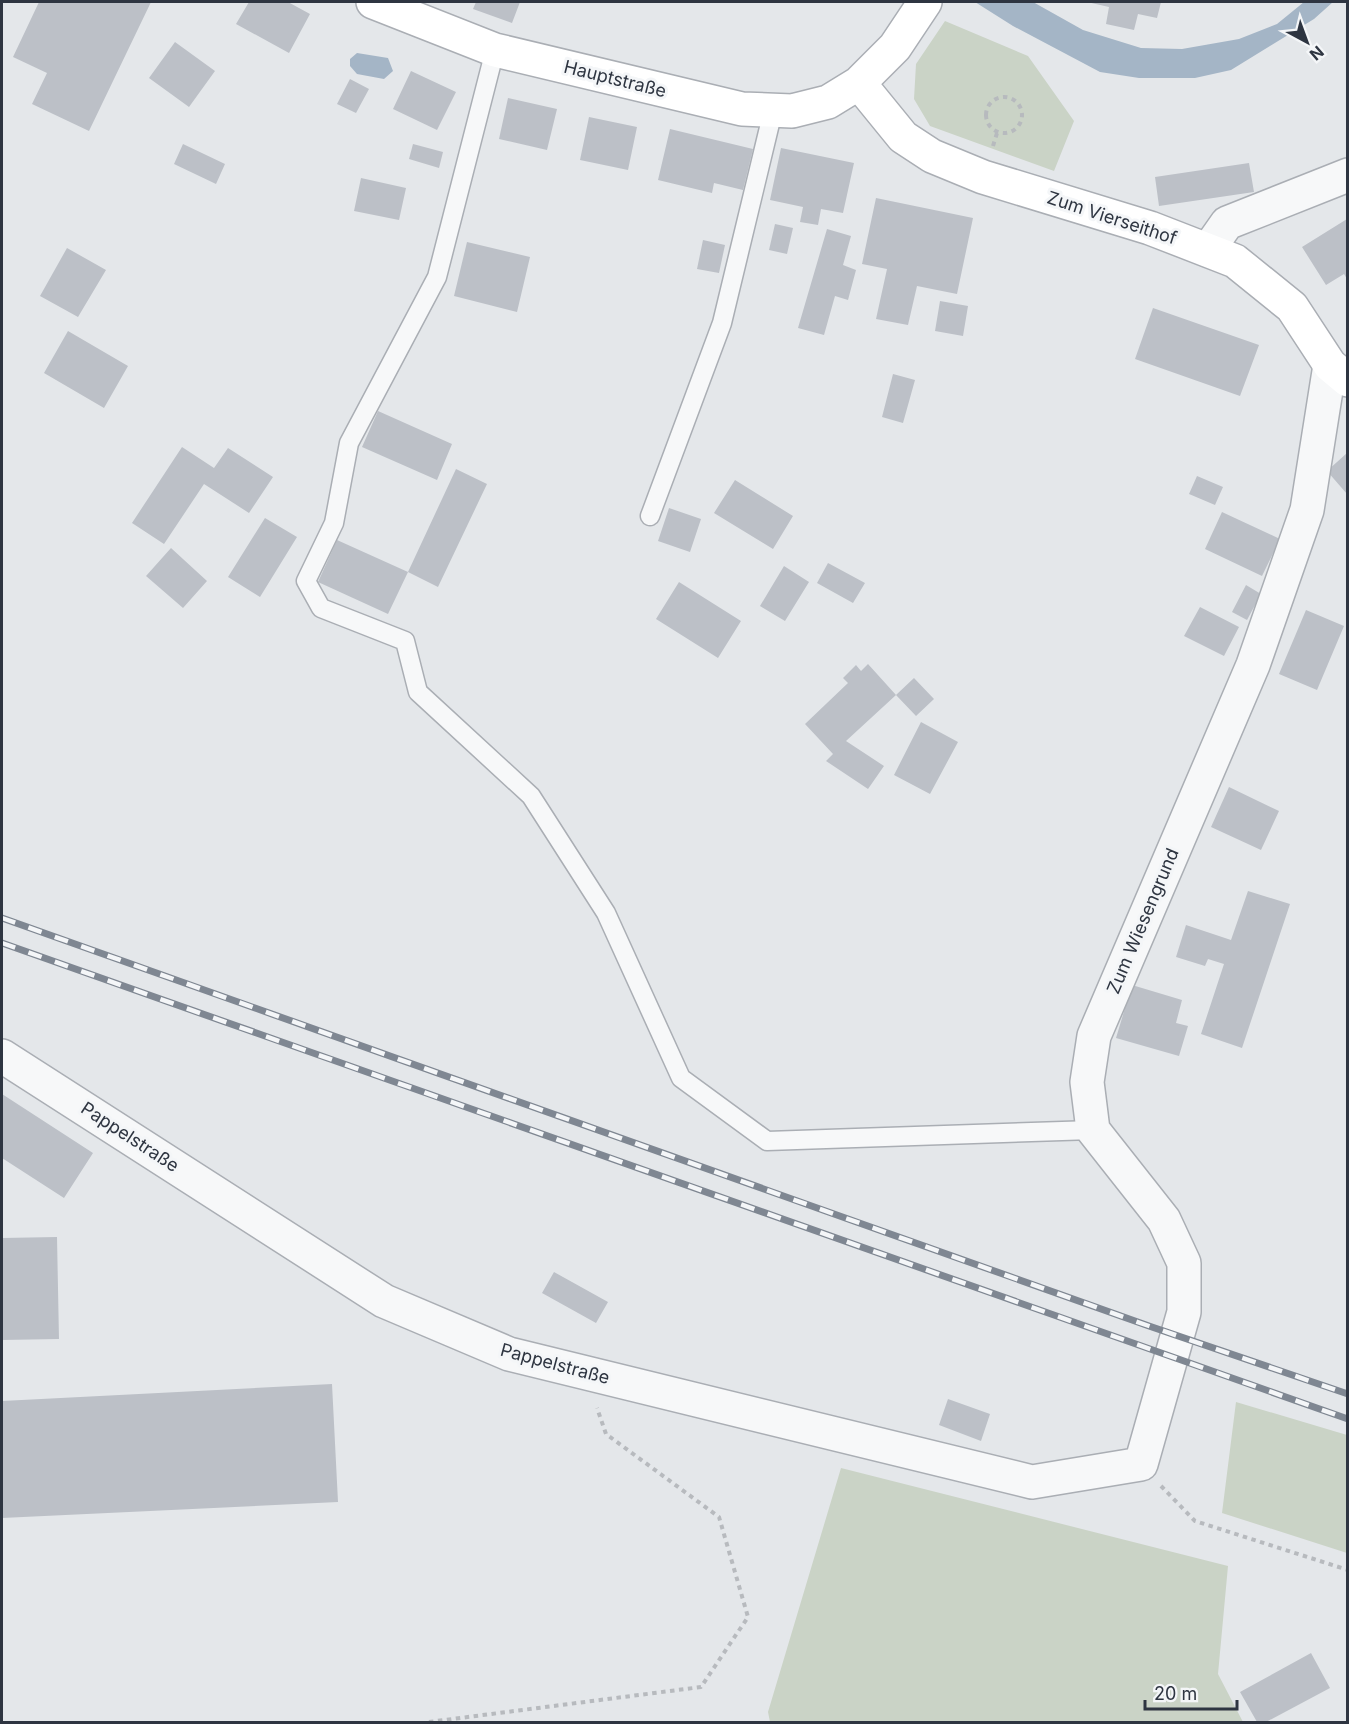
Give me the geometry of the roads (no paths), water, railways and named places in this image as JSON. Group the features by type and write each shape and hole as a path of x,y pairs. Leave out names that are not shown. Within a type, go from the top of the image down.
{"street":[{"name":"Hauptstraße","path":"373,2 495,50 742,109 773,111 792,111 828,102 859,83 895,47 923,4"},
{"name":"Zum Vierseithof","path":"859,83 903,137 932,156 983,177 1149,228 1235,261 1292,308 1339,373"},
{"path":"1208,250 1227,223 1347,175"},
{"name":"Zum Wiesengrund","path":"1093,1130 1088,1082 1094,1036 1257,654 1307,510 1339,373"},
{"name":"Pappelstraße","path":"2,1056 384,1301 509,1354 1032,1482 1141,1464 1184,1312 1184,1263 1164,1220 1093,1130"}],"lane":[{"path":"495,50 437,277 349,443 334,523 306,581 321,608 405,641 418,692 531,796 594,894 606,914 681,1078 767,1141 1093,1130"},
{"path":"650,516 722,323 773,111"}],"water":[{"path":"975,2 1033,2 1083,30 1141,48 1182,49 1239,39 1277,24 1304,2 1333,2 1314,19 1231,70 1195,78 1139,78 1100,72 1013,26"},
{"path":"357,53 388,58 393,71 384,79 357,74 350,66 350,59"}],"railway":[{"path":"2,918 1149,1326 1348,1394"},
{"path":"2,943 1348,1419"}]}
